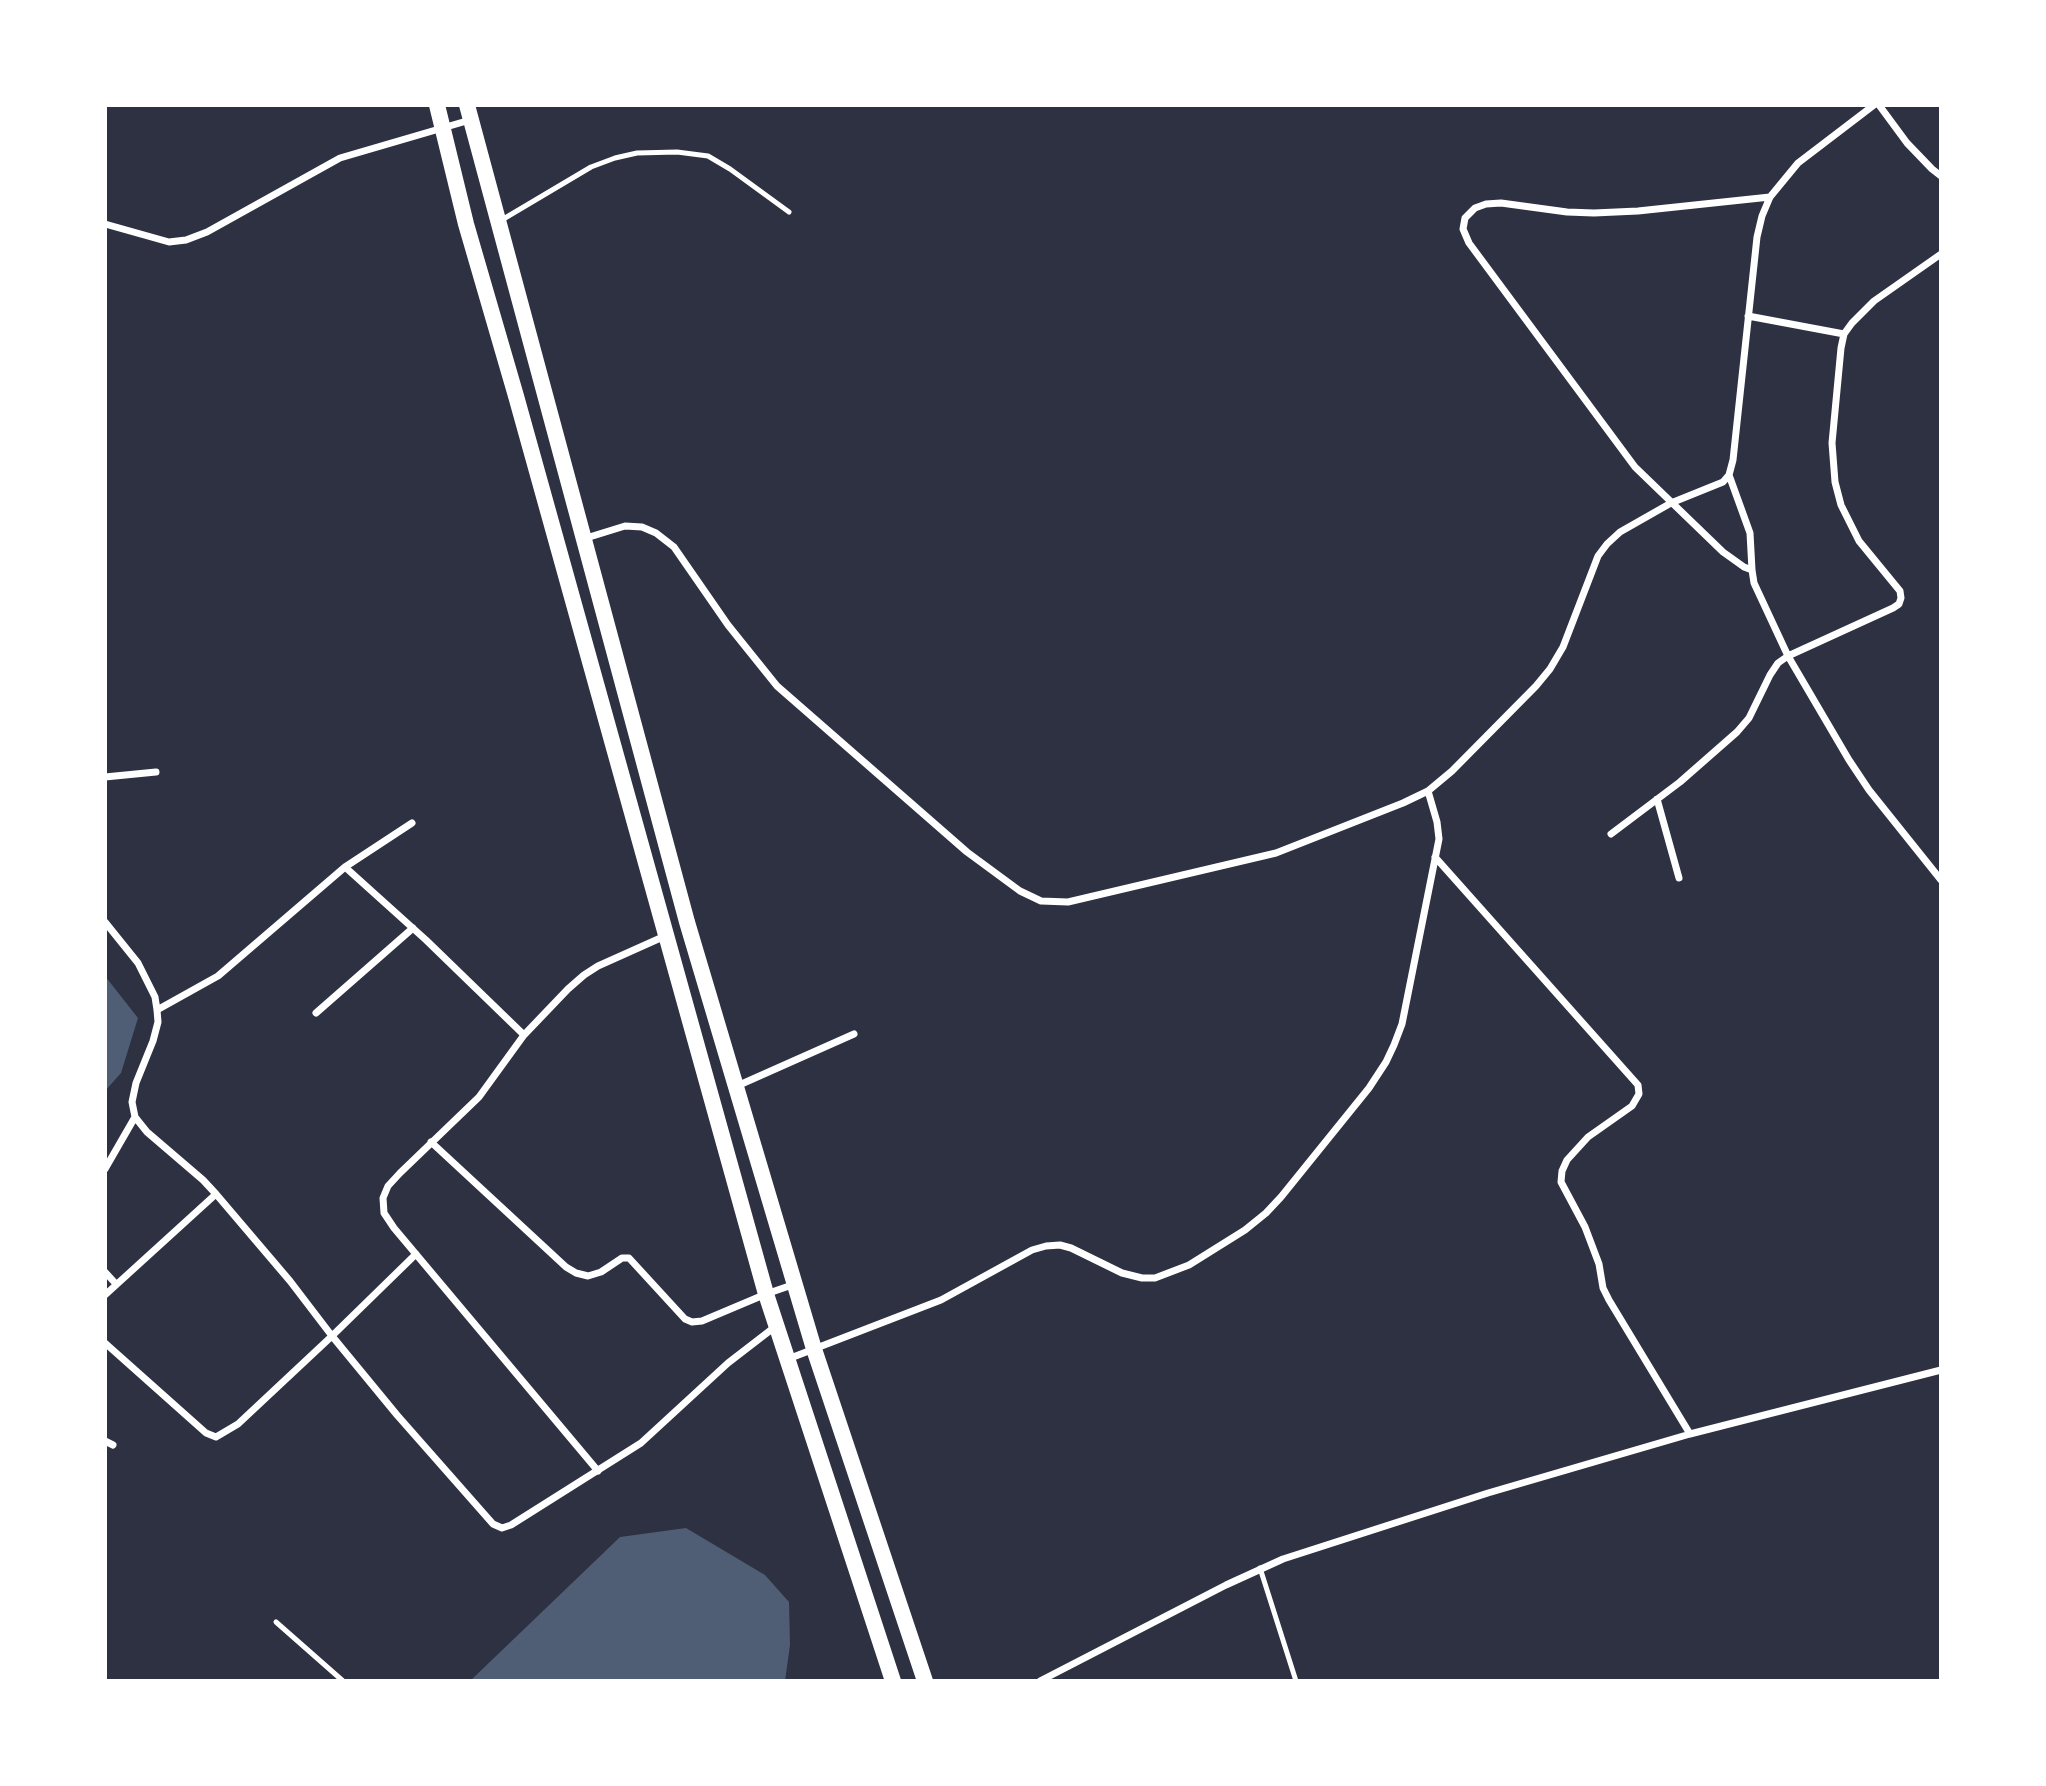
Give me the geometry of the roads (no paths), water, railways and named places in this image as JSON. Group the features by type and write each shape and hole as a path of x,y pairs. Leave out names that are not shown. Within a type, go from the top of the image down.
{"main road":[{"path":"438,105 466,224 766,1293 892,1681"},
{"path":"468,112 687,922 814,1349 925,1681"},
{"path":"502,350 529,343"}],"street":[{"path":"583,539 625,526 642,527 656,533 674,547 728,625 785,693 967,852 1020,891 1041,901 1068,902 1276,853 1404,803 1428,791 1452,771 1550,669 1563,647 1598,556 1607,544 1620,532 1671,503 1723,482 1729,475 1733,460 1756,237 1770,197 1798,163 1877,105 1931,169 1941,176"},
{"path":"105,224 169,242 186,240 207,232 340,158 443,127 468,112"},
{"path":"1752,570 1723,552 1635,467 1618,447 1469,243 1463,229 1465,218 1475,208 1486,204 1501,203 1594,213 1770,197"},
{"path":"1611,834 1680,782 1745,723 1779,663 1788,656 1899,604 1900,591 1859,541 1841,505 1835,482 1832,443 1841,348 1844,334 1874,301 1941,254"},
{"path":"1748,316 1844,334"},
{"path":"1729,475 1750,533 1752,570 1758,591 1788,656 1869,790 1941,880"},
{"path":"105,777 156,772"},
{"path":"787,1359 941,1300 1046,1245 1071,1248 1122,1273 1155,1278 1189,1265 1245,1230 1266,1213 1369,1088 1386,1062 1402,1024 1438,839 1437,822 1428,791"},
{"path":"1657,799 1679,878"},
{"path":"157,1010 218,976 345,867 412,823"},
{"path":"1435,857 1639,1085 1639,1094 1632,1106 1588,1137 1567,1160 1561,1182 1585,1227 1599,1264 1603,1289 1690,1434"},
{"path":"345,867 524,1034"},
{"path":"105,922 138,963 155,997 158,1022 136,1083 132,1102 135,1117 147,1132 216,1194 290,1281 397,1415 493,1524 502,1528 511,1525 641,1443 728,1363 776,1326"},
{"path":"316,1013 412,928"},
{"path":"598,1471 387,1219 383,1198 388,1186 479,1097 524,1034 584,975 665,936"},
{"path":"736,1086 854,1034"},
{"path":"105,1169 135,1117"},
{"path":"431,1142 566,1267 588,1276 601,1272 622,1258 629,1258 676,1312 692,1322 702,1321 766,1293 796,1284"},
{"path":"105,1295 216,1194"},
{"path":"105,1343 206,1433 216,1437 238,1424 416,1254"},
{"path":"105,1272 116,1284"},
{"path":"1040,1681 1260,1568 1283,1559 1488,1493 1690,1434 1941,1370"}],"lane":[{"path":"497,222 591,167 637,153 677,152 708,156 789,212"},
{"path":"1260,1568 1296,1681"},
{"path":"276,1622 343,1681"}],"water":[{"path":"105,976 138,1018 121,1073 105,1091"},
{"path":"686,1528 765,1575 789,1602 790,1645 785,1681 470,1681 620,1537"}]}
